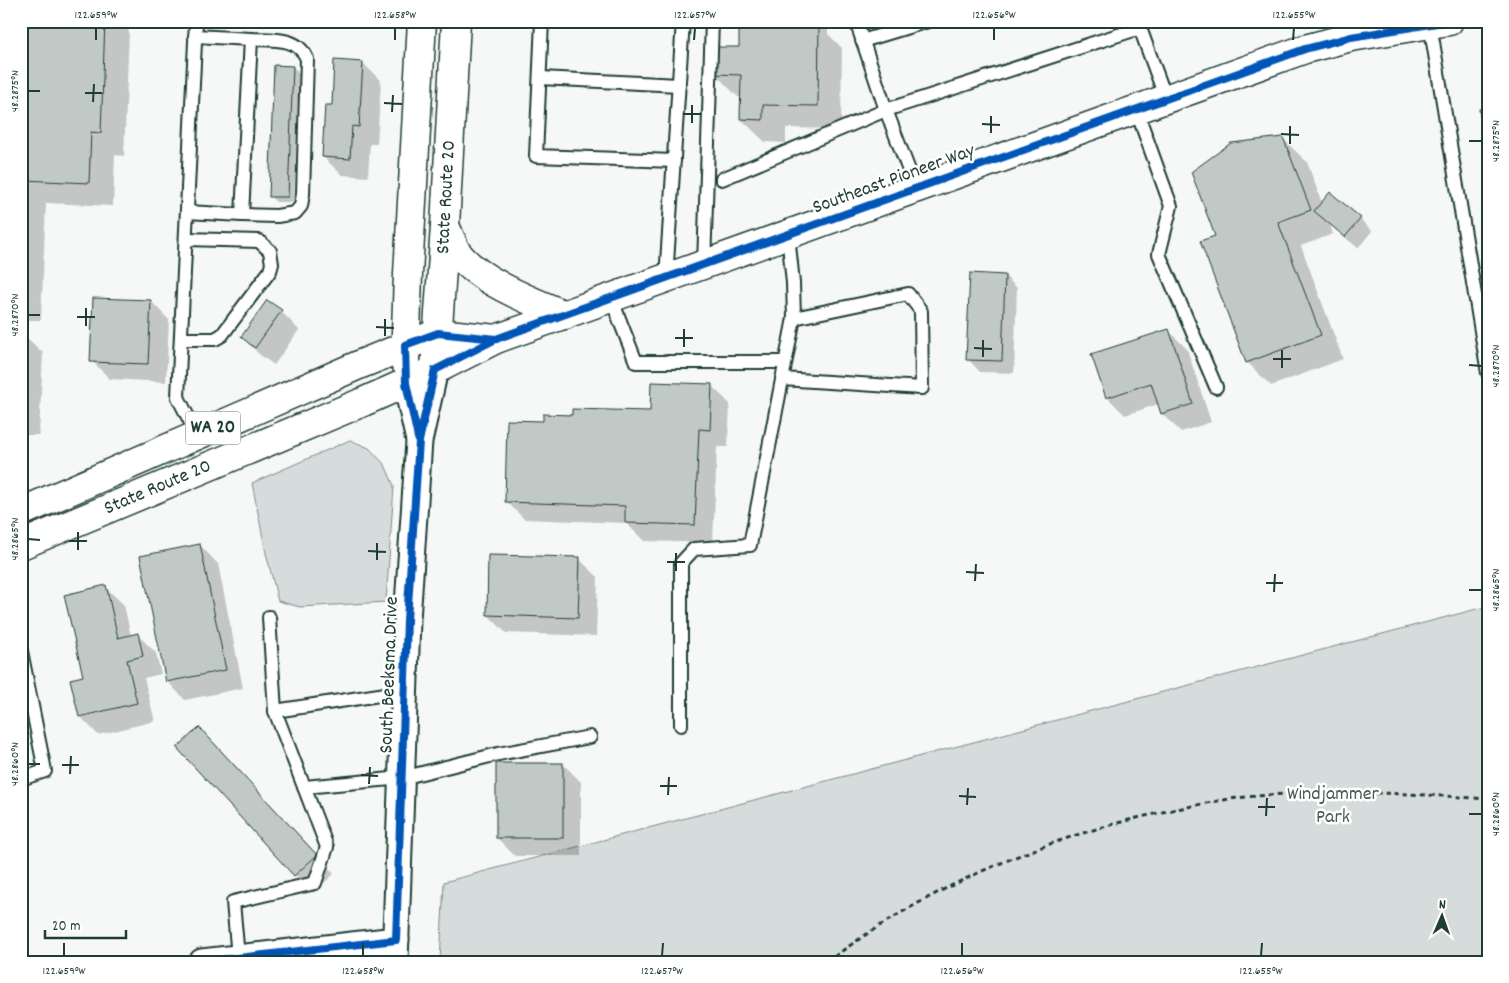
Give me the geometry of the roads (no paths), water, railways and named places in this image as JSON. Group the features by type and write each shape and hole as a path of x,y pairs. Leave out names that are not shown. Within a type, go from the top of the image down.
{"main road":[{"name":"State Route 20","path":"406,383 405,345 422,21"},
{"name":"State Route 20","path":"21,545 435,370 456,21"},
{"name":"Southeast Pioneer Way","path":"435,370 496,339 1305,49 1351,37 1439,23"},
{"path":"445,226 456,251 470,265 489,279 565,314"},
{"name":"WA 20","path":"21,512 405,345 438,333"},
{"name":"Southeast Pioneer Way","path":"438,333 496,339"}],"street":[{"name":"South Beeksma Drive","path":"396,951 407,620 419,441 435,370"},
{"name":"South Beeksma Drive","path":"406,383 419,441"},
{"path":"202,962 238,957 396,951"}],"lane":[{"path":"196,21 178,397 197,435"},
{"path":"542,21 536,156 674,161"},
{"path":"666,279 683,21"},
{"path":"704,265 712,21"},
{"path":"856,21 886,110 916,189"},
{"path":"862,41 928,21"},
{"path":"1439,23 1488,373"},
{"path":"722,179 886,110 1139,25 1166,99"},
{"path":"187,212 278,216 295,213 301,206 303,194 307,59 304,51 298,45 284,41 195,36"},
{"path":"242,215 251,39"},
{"path":"540,78 679,85"},
{"path":"1136,109 1171,206 1159,254 1216,388"},
{"path":"681,725 681,563 694,549 750,545 794,318 793,283 788,235"},
{"path":"181,339 215,339 222,335 270,271 272,264 270,251 259,242 186,239"},
{"path":"782,379 922,388 922,311 908,294 794,318"},
{"path":"611,298 636,362 785,362"},
{"path":"238,957 233,902 315,883 327,847 275,711 269,617"},
{"path":"21,651 45,771 21,779"},
{"path":"275,711 405,691"},
{"path":"304,787 402,778 498,754 590,737"}],"park label":[{"name":"Windjammer Park","path":"1333,806"}]}
